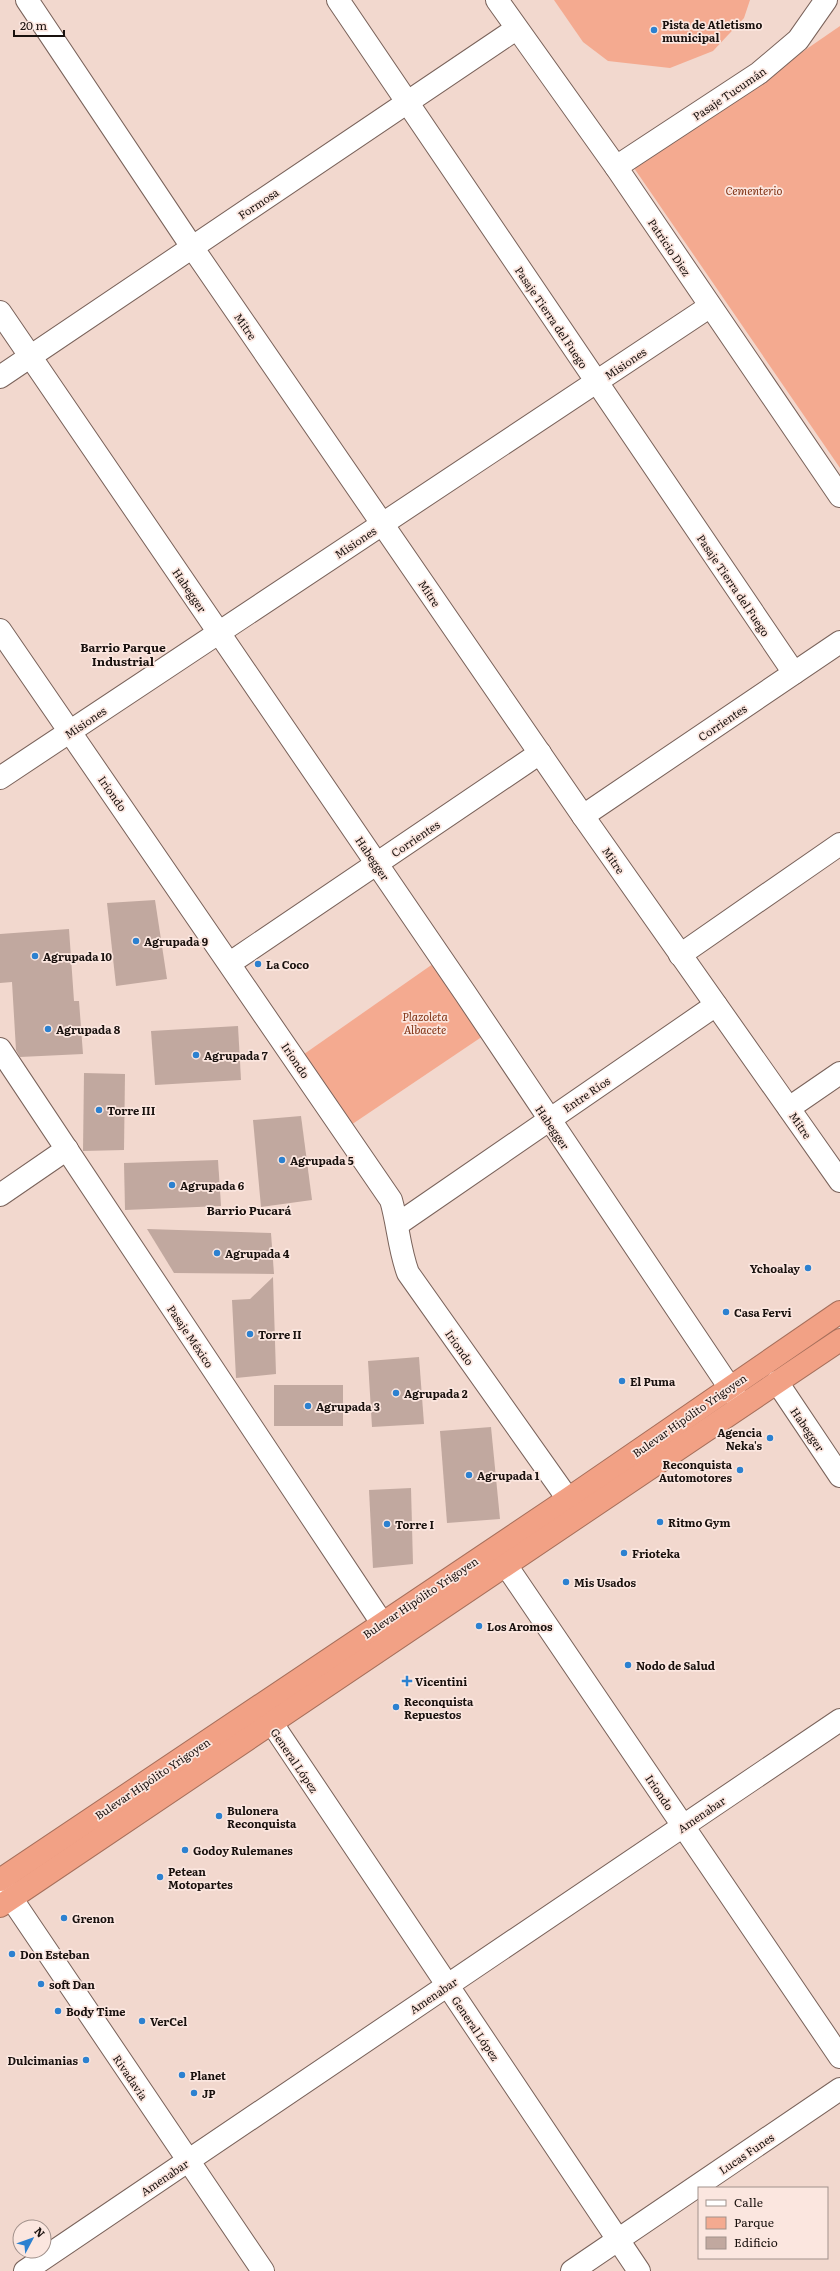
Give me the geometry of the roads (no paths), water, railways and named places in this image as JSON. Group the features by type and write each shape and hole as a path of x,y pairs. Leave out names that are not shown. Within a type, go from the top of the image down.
{"highway":[{"name":"Bulevar Hipólito Yrigoyen","path":"3,1892 500,1556 568,1499 840,1312"},
{"name":"Bulevar Hipólito Yrigoyen","path":"265,1715 382,1623 500,1556 742,1406 840,1340"}],"street":[{"name":"Mitre","path":"27,0 192,247 583,816 840,1181"},
{"name":"Pasaje Tierra del Fuego","path":"338,0 406,103 794,673"},
{"name":"Patricio Diez","path":"497,0 516,29 616,167 709,306 840,496"},
{"name":"Pasaje Tucumán","path":"616,167 759,73 798,40 826,0"},
{"name":"Formosa","path":"0,377 516,29"},
{"name":"Misiones","path":"0,778 709,306"},
{"name":"Habegger","path":"0,312 377,864 742,1406"},
{"name":"Iriondo","path":"0,630 230,963 391,1200 398,1224 400,1251 408,1273 568,1499"},
{"name":"Corrientes","path":"583,816 840,642"},
{"name":"Corrientes","path":"230,963 540,753"},
{"path":"680,955 840,844"},
{"name":"Entre Ríos","path":"398,1224 548,1119 716,1005"},
{"name":"Pasaje México","path":"0,1049 382,1623"},
{"path":"789,1108 840,1073"},
{"path":"0,1195 67,1149"},
{"name":"Habegger","path":"777,1382 840,1476"},
{"name":"Iriondo","path":"500,1556 840,2057"},
{"name":"General López","path":"265,1715 639,2271"},
{"name":"Amenabar","path":"25,2271 840,1720"},
{"name":"Rivadavia","path":"3,1892 189,2160 263,2271"},
{"name":"Lucas Funes","path":"572,2271 840,2089"}],"place":[{"name":"Pista de Atletismo municipal","path":"654,30"},
{"name":"Agrupada 9","path":"136,941"},
{"name":"Agrupada 10","path":"35,956"},
{"name":"La Coco","path":"258,964"},
{"name":"Agrupada 8","path":"48,1029"},
{"name":"Agrupada 7","path":"196,1055"},
{"name":"Torre III","path":"99,1110"},
{"name":"Agrupada 5","path":"282,1160"},
{"name":"Agrupada 6","path":"172,1185"},
{"name":"Agrupada 4","path":"217,1253"},
{"name":"Ychoalay","path":"808,1268"},
{"name":"Casa Fervi","path":"726,1312"},
{"name":"Torre II","path":"250,1334"},
{"name":"El Puma","path":"622,1381"},
{"name":"Agrupada 2","path":"396,1393"},
{"name":"Agrupada 3","path":"308,1406"},
{"name":"Agencia Neka's","path":"770,1438"},
{"name":"Reconquista Automotores","path":"740,1470"},
{"name":"Agrupada 1","path":"469,1475"},
{"name":"Ritmo Gym","path":"660,1522"},
{"name":"Torre I","path":"387,1524"},
{"name":"Frioteka","path":"624,1553"},
{"name":"Mis Usados","path":"566,1582"},
{"name":"Los Aromos","path":"479,1626"},
{"name":"Nodo de Salud","path":"628,1665"},
{"name":"Vicentini","path":"407,1681"},
{"name":"Reconquista Repuestos","path":"396,1707"},
{"name":"Bulonera Reconquista","path":"219,1816"},
{"name":"Godoy Rulemanes","path":"185,1850"},
{"name":"Petean Motopartes","path":"160,1877"},
{"name":"Grenon","path":"64,1918"},
{"name":"Don Esteban","path":"12,1954"},
{"name":"soft Dan","path":"41,1984"},
{"name":"Body Time","path":"58,2011"},
{"name":"VerCel","path":"142,2021"},
{"name":"Dulcimanias","path":"86,2060"},
{"name":"Planet","path":"182,2075"},
{"name":"JP","path":"194,2093"}],"district":[{"name":"Barrio Parque Industrial","path":"123,654"},
{"name":"Barrio Pucará","path":"249,1210"}],"park label":[{"name":"Cementerio","path":"754,190"},
{"name":"Plazoleta Albacete","path":"425,1022"}]}
